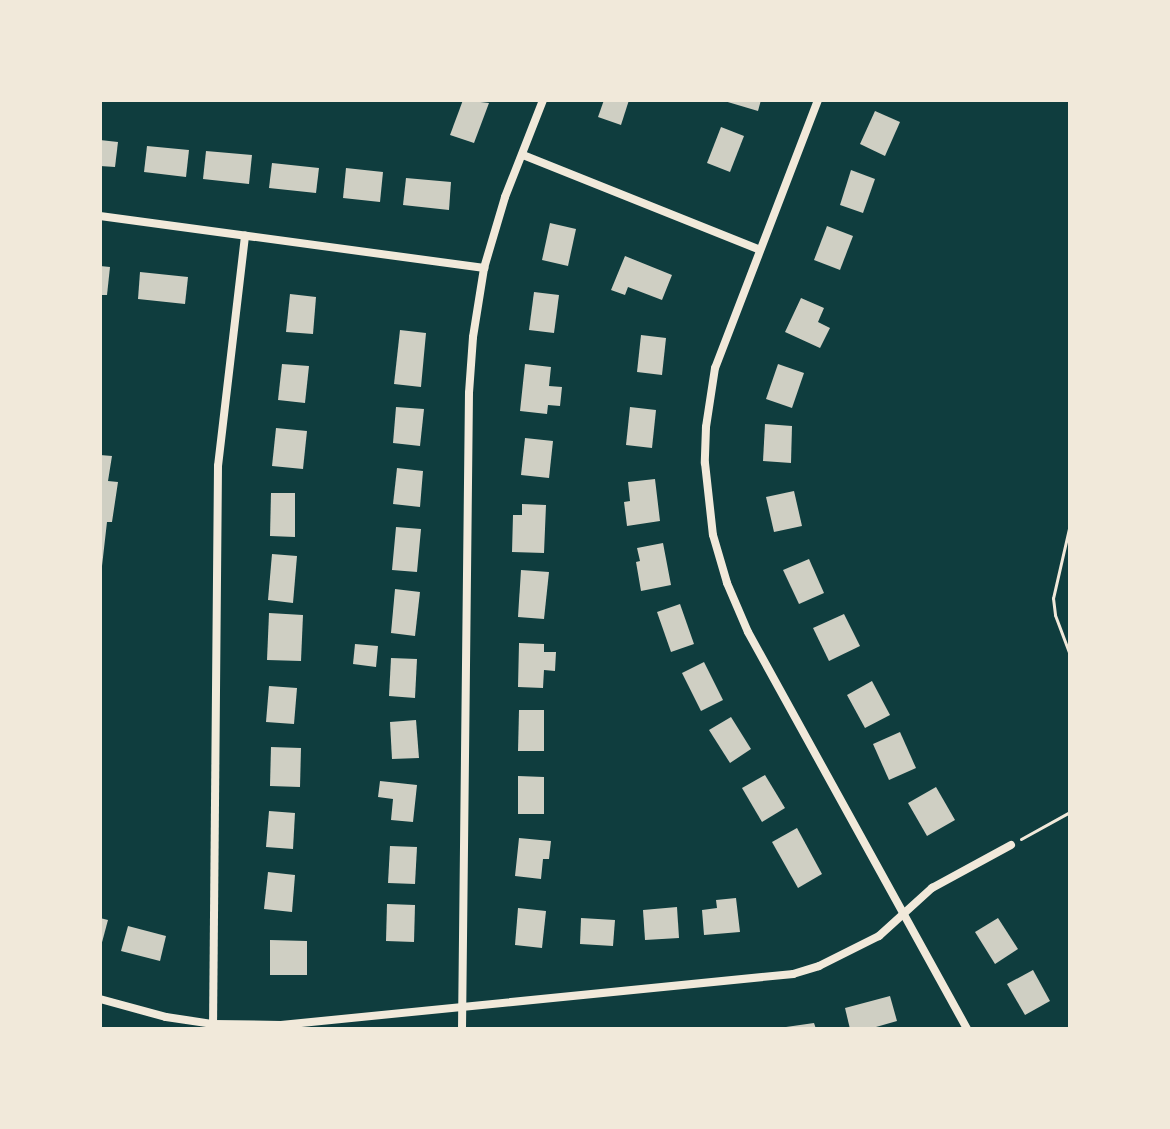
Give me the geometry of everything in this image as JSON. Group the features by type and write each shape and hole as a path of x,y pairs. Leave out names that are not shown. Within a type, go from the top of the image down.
{"street":[{"path":"462,1029 469,393 484,268 505,197 543,100"},
{"path":"818,100 723,339 711,391 705,463 713,535 727,583 748,632 967,1029"},
{"path":"523,155 758,249"},
{"path":"100,216 484,268"},
{"path":"213,1027 218,466 245,236"},
{"path":"100,999 213,1027 281,1025 793,974 844,955 904,916 932,888 1011,845"}],"path":[{"path":"1070,524 1053,598 1055,615 1070,655"},
{"path":"1011,845 1070,812"}],"building":[{"path":"463,100 489,103 474,143 450,135"},
{"path":"604,100 629,100 621,125 598,117"},
{"path":"721,100 761,100 758,111"},
{"path":"875,111 900,122 885,156 860,144"},
{"path":"721,127 744,136 730,172 707,163"},
{"path":"100,140 118,142 115,167 100,166"},
{"path":"147,146 189,150 186,177 144,172"},
{"path":"206,151 252,155 249,184 203,179"},
{"path":"272,163 319,168 316,193 269,188"},
{"path":"346,168 383,172 380,202 343,198"},
{"path":"851,170 875,179 863,213 840,205"},
{"path":"406,178 451,182 449,210 403,205"},
{"path":"550,223 576,229 568,266 542,260"},
{"path":"827,226 853,236 840,270 814,260"},
{"path":"625,256 672,275 662,300 628,287 625,295 611,290"},
{"path":"100,266 110,267 107,295 100,295"},
{"path":"140,272 188,277 185,304 138,299"},
{"path":"534,292 559,295 554,333 529,330"},
{"path":"290,294 316,297 313,334 286,332"},
{"path":"801,298 824,308 818,322 830,328 820,348 785,332"},
{"path":"400,330 426,333 421,387 394,384"},
{"path":"641,335 666,338 662,375 637,372"},
{"path":"282,364 309,366 305,403 278,400"},
{"path":"525,364 551,367 549,386 562,387 560,406 548,405 547,414 520,411"},
{"path":"778,364 804,373 792,408 766,399"},
{"path":"396,407 424,409 420,446 393,443"},
{"path":"630,407 656,410 652,448 626,445"},
{"path":"765,424 792,426 791,463 763,461"},
{"path":"276,428 307,431 303,469 272,466"},
{"path":"525,438 553,441 549,478 521,475"},
{"path":"100,455 112,456 108,481 118,482 112,522 107,522 102,566"},
{"path":"397,468 423,471 420,507 393,504"},
{"path":"655,479 660,521 627,526 624,502 630,501 628,482"},
{"path":"794,491 802,526 774,532 766,497"},
{"path":"271,493 295,493 295,537 270,536"},
{"path":"522,504 546,505 544,553 512,552 513,515 522,515"},
{"path":"396,527 421,529 417,572 392,570"},
{"path":"663,543 671,585 641,591 637,548"},
{"path":"272,554 297,556 293,603 268,600"},
{"path":"809,559 824,593 799,604 783,570"},
{"path":"521,570 549,572 544,619 518,617"},
{"path":"395,589 420,592 415,636 391,633"},
{"path":"680,604 694,644 671,652 657,612"},
{"path":"269,613 303,615 301,661 267,660"},
{"path":"844,614 860,646 829,661 813,628"},
{"path":"519,643 544,644 544,652 556,652 555,671 544,670 543,688 518,687"},
{"path":"355,644 378,646 376,667 353,664"},
{"path":"391,658 417,659 415,698 389,696"},
{"path":"704,662 723,700 701,711 682,673"},
{"path":"872,681 890,715 865,728 847,695"},
{"path":"269,686 297,688 294,724 266,722"},
{"path":"519,710 544,710 544,751 518,751"},
{"path":"731,717 751,749 730,763 709,730"},
{"path":"416,720 419,758 392,759 390,722"},
{"path":"900,732 916,768 889,780 873,744"},
{"path":"271,747 301,748 300,787 270,786"},
{"path":"765,775 785,808 762,822 742,788"},
{"path":"518,776 544,777 544,814 518,814"},
{"path":"380,781 417,785 413,822 391,820 393,799 378,797"},
{"path":"936,787 955,820 927,836 908,803"},
{"path":"269,811 295,813 293,849 266,847"},
{"path":"797,828 822,874 798,888 772,842"},
{"path":"519,838 551,841 549,859 543,859 541,879 515,876"},
{"path":"390,846 417,847 415,884 388,883"},
{"path":"268,872 295,875 292,912 264,909"},
{"path":"736,898 740,932 704,935 702,910 717,908 716,900"},
{"path":"387,904 415,905 414,942 386,941"},
{"path":"677,907 679,938 645,940 643,910"},
{"path":"518,908 546,911 542,948 515,945"},
{"path":"100,918 108,920 101,946 100,946"},
{"path":"581,918 615,920 613,946 580,944"},
{"path":"998,918 1018,949 995,964 975,932"},
{"path":"128,926 166,936 160,961 121,951"},
{"path":"270,940 307,941 307,975 270,975"},
{"path":"1033,970 1050,1001 1025,1015 1007,984"},
{"path":"890,996 897,1021 869,1029 850,1029 845,1008"},
{"path":"814,1023 816,1029 786,1029 786,1027"}]}
